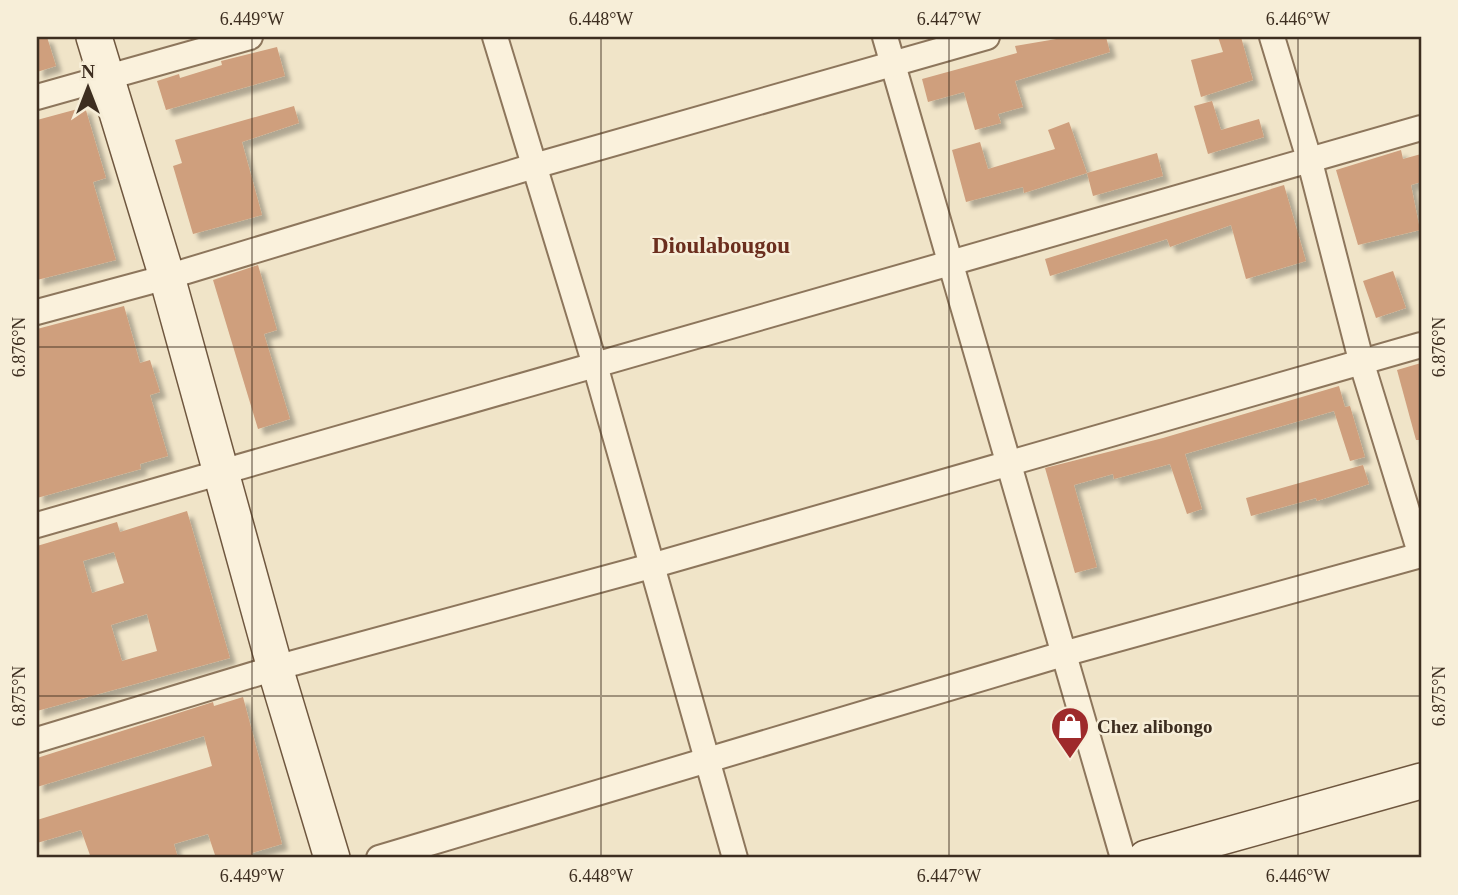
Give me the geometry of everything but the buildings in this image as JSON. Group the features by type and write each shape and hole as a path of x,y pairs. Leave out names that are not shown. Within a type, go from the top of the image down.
{"street":[{"path":"94,37 167,277 275,668 332,858"},
{"path":"37,97 250,37"},
{"path":"495,37 595,365 735,858"},
{"path":"885,37 1123,858"},
{"path":"37,312 167,277 534,166 987,37"},
{"path":"379,858 1063,654 1421,556 1362,364 1310,162 1272,37"},
{"path":"37,525 1421,128"},
{"path":"37,740 275,668 652,566 1421,345"},
{"path":"1146,858 1421,780"}],"place":[{"name":"Chez alibongo","path":"1070,760"}],"district":[{"name":"Dioulabougou","path":"721,245"}]}
